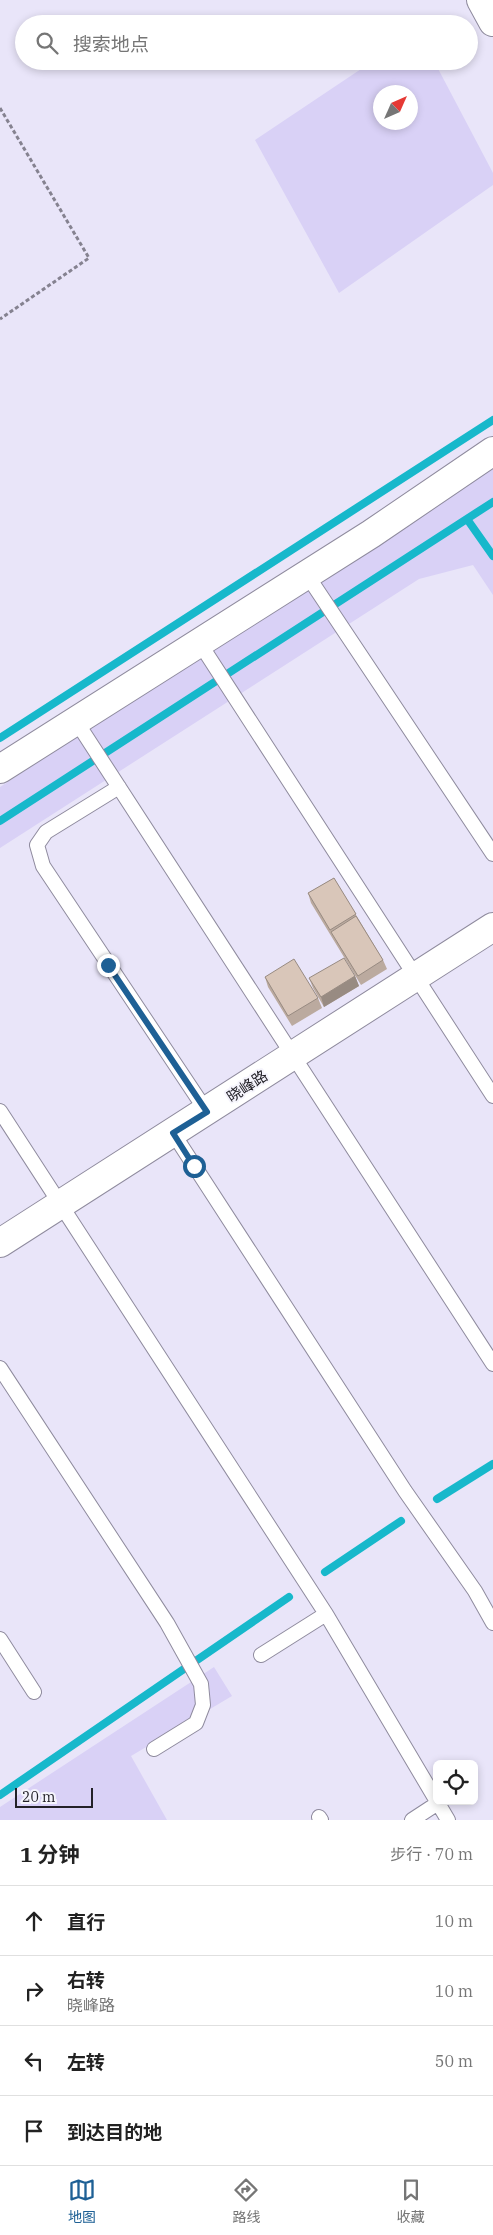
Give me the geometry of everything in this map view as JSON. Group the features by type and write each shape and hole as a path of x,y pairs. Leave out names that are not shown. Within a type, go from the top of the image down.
{"street":[{"path":"481,0 493,22"},
{"path":"0,769 371,534 493,452"},
{"name":"晓峰路","path":"0,1243 493,928"}],"lane":[{"path":"307,574 493,854"},
{"path":"199,642 493,1096"},
{"path":"76,721 493,1364"},
{"path":"119,787 46,832 37,846 42,866 207,1112"},
{"path":"0,1111 326,1614 433,1795"},
{"path":"173,1133 405,1491 475,1590 493,1623"},
{"path":"0,1368 167,1623 201,1684 204,1697 196,1723 154,1749"},
{"path":"261,1655 326,1614"},
{"path":"0,1639 34,1692"},
{"path":"412,1820 435,1805"},
{"path":"439,1805 448,1820"}],"path":[{"path":"0,108 89,258 0,319"}],"shaded area":[{"path":"360,70 439,70 493,173 493,185 339,293 255,140"},
{"path":"493,467 493,595 473,565 419,579 0,848 0,787"},
{"path":"214,1667 232,1696 131,1756 167,1820 0,1820 0,1807"}],"building":[{"path":"334,878 356,914 330,930 308,893"},
{"path":"356,916 383,960 358,976 331,932"},
{"path":"344,958 355,976 321,997 309,978"},
{"path":"294,959 318,998 288,1016 265,977"}],"waterway":[{"path":"0,738 493,420"},
{"path":"0,821 493,502"},
{"path":"467,519 493,556"},
{"path":"437,1499 493,1464"},
{"path":"325,1572 401,1521"},
{"path":"0,1795 289,1597"}],"route":[{"path":"108,965 207,1112 173,1133 194,1166"}]}
